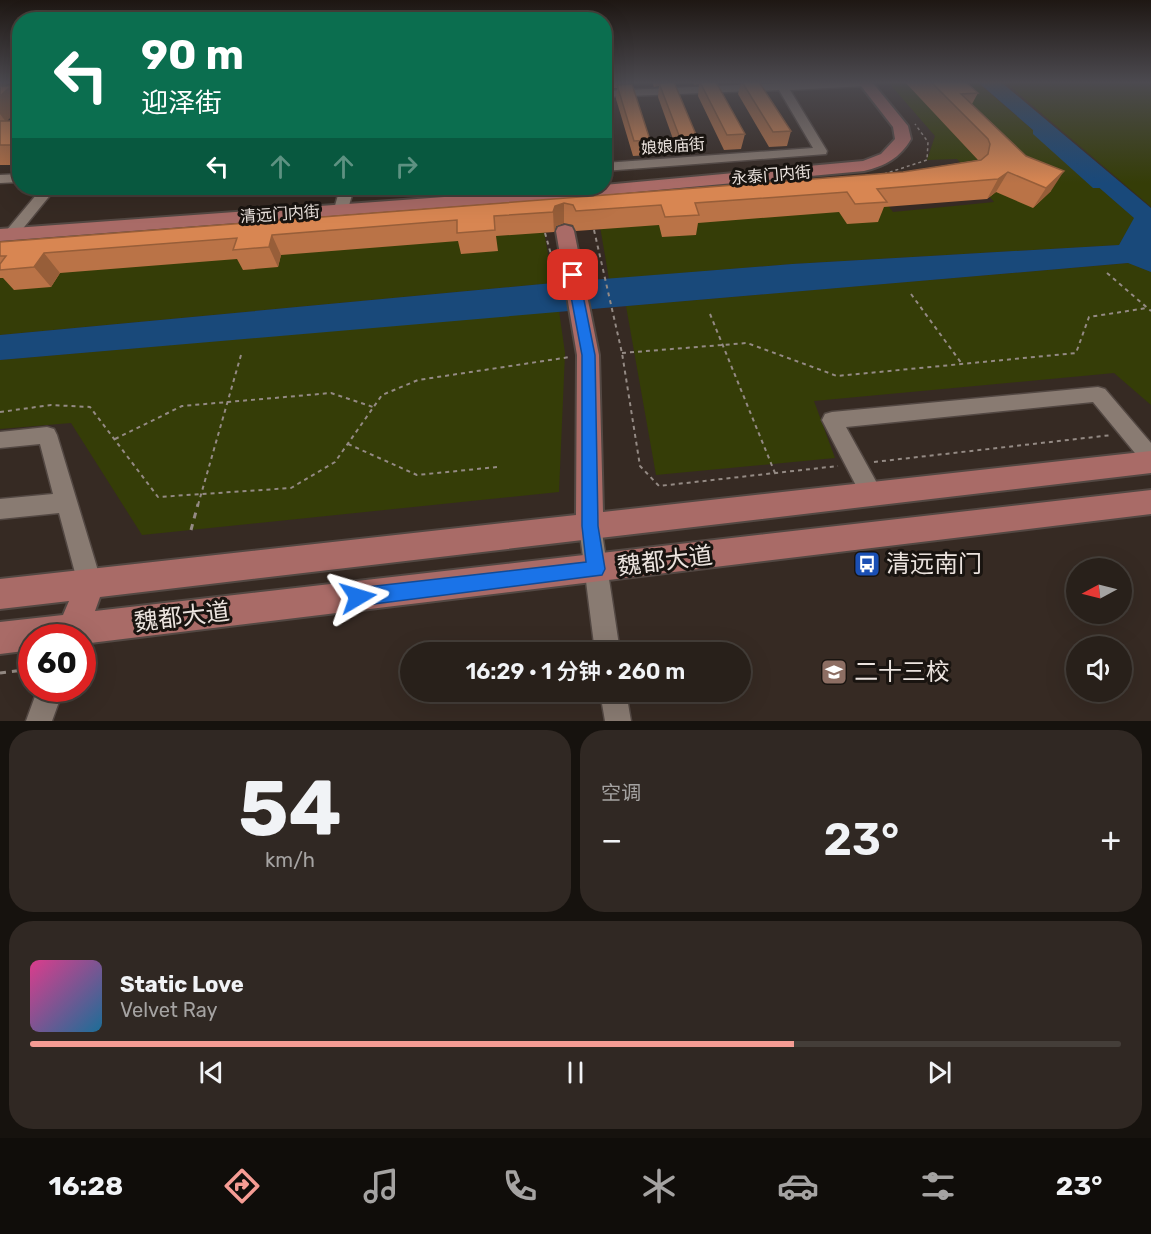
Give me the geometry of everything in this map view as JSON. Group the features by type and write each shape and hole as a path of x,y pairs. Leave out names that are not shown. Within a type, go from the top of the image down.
{"main road":[{"name":"永泰门内街","path":"612,191 864,166 883,160 897,152 903,139 902,132 892,116"},
{"name":"清远门内街","path":"5,234 341,209 560,196"},
{"path":"565,231 588,355 590,526"},
{"name":"魏都大道","path":"0,594 1151,460"},
{"name":"魏都大道","path":"96,631 1151,502"},
{"path":"76,624 90,584"},
{"name":"魏都大道","path":"0,638 18,637"}],"street":[{"name":"娘娘庙街","path":"612,166 821,151 800,116"},
{"path":"5,234 42,195"},
{"path":"341,209 345,195"},
{"path":"872,494 832,420 1098,394 1151,460"},
{"path":"0,441 47,435 68,501 90,584"},
{"path":"0,509 68,501"},
{"path":"590,526 607,642"},
{"path":"39,721 46,702"},
{"path":"615,702 618,721"}],"path":[{"path":"594,230 611,307"},
{"path":"545,233 556,273"},
{"path":"1107,273 1151,311"},
{"path":"911,294 962,364"},
{"path":"622,353 747,343 837,376 1076,353 1089,317 1148,308"},
{"path":"710,314 775,473"},
{"path":"190,530 241,355"},
{"path":"0,412 51,405 90,406 158,497 291,488 334,462 382,395 418,380 570,358"},
{"path":"114,439 182,406 331,393 373,407"},
{"path":"347,444 417,475 497,467"},
{"path":"0,673 18,671"}],"green space":[{"path":"917,116 1016,116 1135,218 1119,245 792,264 609,279 597,209 868,179 893,212 994,202 957,159 927,160 935,136"},
{"path":"1044,116 1151,116 1151,207"},
{"path":"541,214 553,283 0,335 0,247"},
{"path":"1129,263 1151,272 1151,405 1114,373 814,401 835,458 656,475 626,306"},
{"path":"559,311 565,353 559,492 142,535 71,423 0,429 0,360"}],"water":[{"path":"1017,116 1041,116 1151,208 1151,272 1128,263 0,360 0,335 553,283 792,264 1119,245 1134,218"}],"building":[{"path":"626,116 642,116 650,140 634,141"},
{"path":"671,116 688,116 697,137 680,138"},
{"path":"717,116 735,116 745,134 727,135"},
{"path":"763,116 781,116 791,131 773,132"},
{"path":"965,116 984,116 1026,156 1064,171 1046,188 1008,172 998,179 877,189 887,202 855,204 847,192 695,203 699,215 665,217 661,205 576,211 573,205 564,203 555,206 553,212 494,216 495,230 457,233 457,220 272,235 269,247 233,250 237,238 44,253 34,267 0,270 0,264 6,256 0,256 0,242 903,172 981,160 988,154 990,144 988,139"},
{"path":"0,121 12,121 12,145 0,145"}],"waterway":[{"path":"1036,132 1097,186"}],"place":[{"name":"清远南门","path":"867,564"},
{"name":"二十三校","path":"834,672"}],"route":[{"path":"358,597 596,569 590,526 588,355 573,275"}]}
